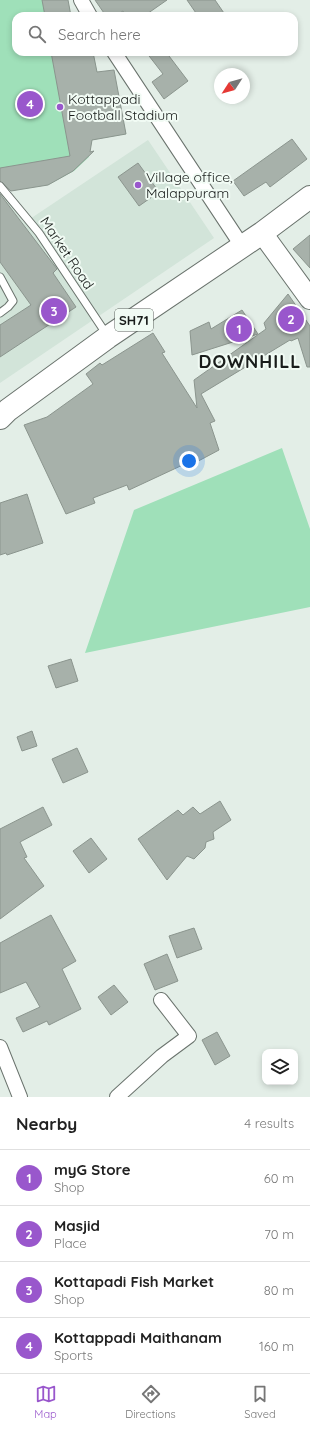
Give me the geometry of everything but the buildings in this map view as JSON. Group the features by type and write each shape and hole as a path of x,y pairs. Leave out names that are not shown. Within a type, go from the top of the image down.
{"main road":[{"name":"SH71","path":"3,414 108,337 262,233 310,197"}],"street":[{"path":"81,0 88,12"},
{"path":"117,56 242,246"},
{"path":"262,233 310,299"},
{"path":"117,1097 162,1056 189,1036 161,1000"},
{"path":"0,1047 20,1097"}],"lane":[{"name":"Market Road","path":"0,186 39,233 108,337"},
{"path":"0,277 13,301 0,313"}],"shaded area":[{"path":"148,140 214,238 0,383 0,191 24,223"}],"green space":[{"name":"Kottappadi Football Stadium","path":"0,0 68,0 70,12 12,12 12,56 94,56 97,72 106,79 115,78 126,134 92,140 89,157 74,171 48,185 22,189 19,173 0,176"},
{"path":"282,448 310,529 310,607 85,653 134,510"}],"place":[{"name":"Kottappadi Maithanam","path":"30,104"},
{"name":"Kottappadi Football Stadium","path":"60,107"},
{"name":"Village office, Malappuram","path":"138,185"},
{"name":"Kottapadi Fish Market","path":"54,311"},
{"name":"Masjid","path":"291,319"},
{"name":"myG Store","path":"239,329"}],"district":[{"name":"DOWNHILL","path":"250,361"}]}
